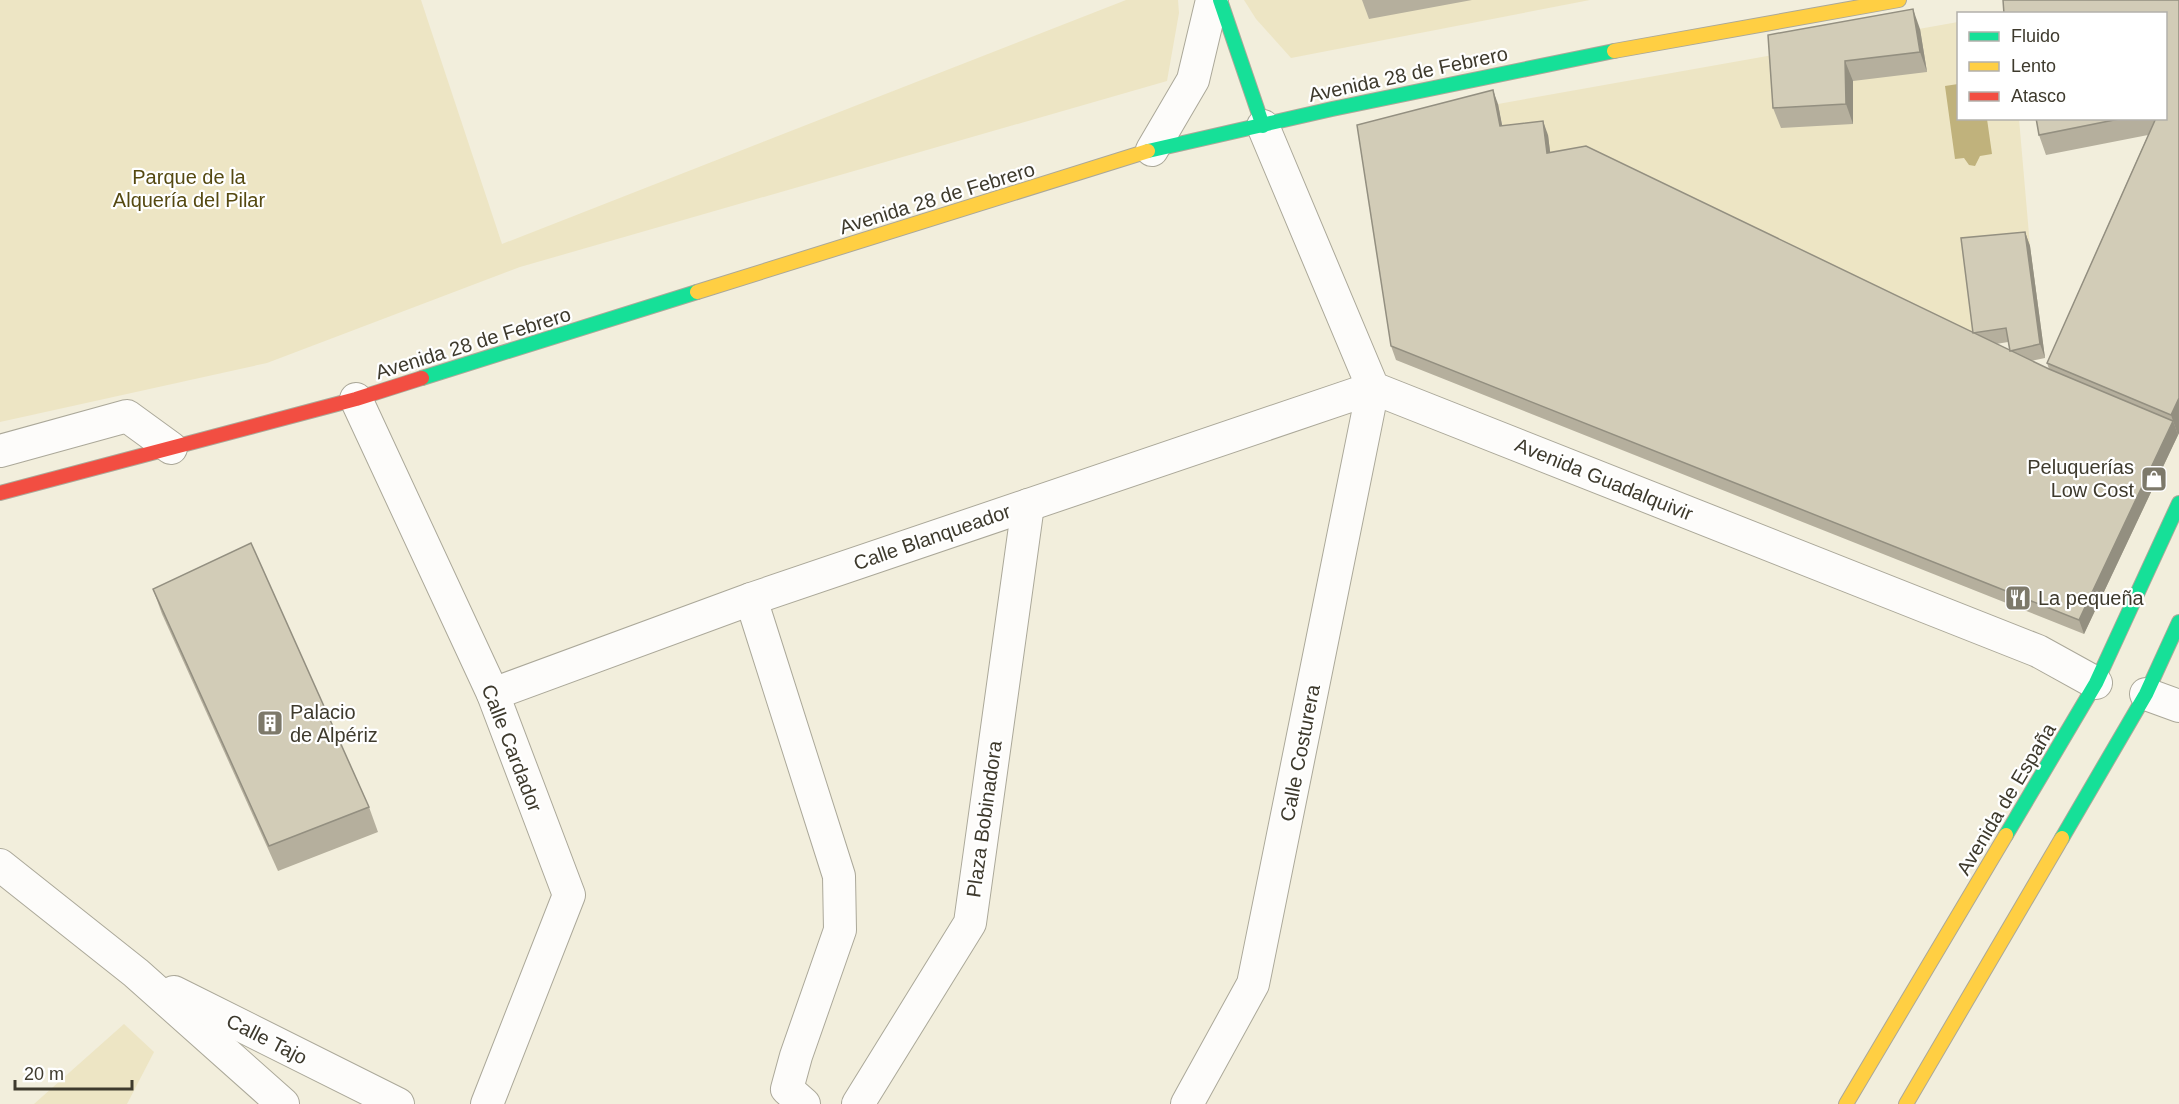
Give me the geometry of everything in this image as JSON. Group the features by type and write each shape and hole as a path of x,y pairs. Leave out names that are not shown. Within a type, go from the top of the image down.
{"street":[{"path":"1152,150 1192,80 1212,0"},
{"path":"1220,0 1263,126 1373,388"},
{"name":"Avenida 28 de Febrero","path":"0,493 356,399 1152,150 1332,109 1664,41 1899,0"},
{"name":"Calle Blanqueador","path":"493,694 751,599 1373,388"},
{"name":"Avenida Guadalquivir","path":"1373,388 2038,651 2096,683"},
{"name":"Calle Costurera","path":"1186,1104 1253,984 1373,388"},
{"name":"Calle Cardador","path":"356,399 493,694 569,895 487,1104"},
{"path":"0,451 127,416 171,448"},
{"name":"Avenida de España","path":"1846,1104 2096,683 2179,503"},
{"name":"Plaza Bobinadora","path":"858,1104 970,924 1028,504"},
{"path":"751,599 839,876 840,930 796,1056 787,1089 804,1104"},
{"path":"1906,1104 2146,694 2179,622"},
{"path":"2146,694 2179,706"},
{"name":"Calle Tajo","path":"0,865 136,973 284,1104"},
{"name":"Calle Tajo","path":"136,973 398,1104"}],"green space":[{"name":"Parque de la Alquería del Pilar","path":"0,0 421,0 502,244 1126,0 1178,0 1179,13 1167,81 520,267 267,363 0,422"},
{"path":"1244,0 1590,0 1291,58 1256,19"},
{"path":"1957,22 1957,120 2019,120 2030,246 1978,347 1552,167 1505,140 1498,104"},
{"path":"124,1024 154,1052 127,1104 34,1104"}],"shaded area":[{"path":"1957,84 1957,120 1987,120 1992,154 1980,156 1975,166 1969,165 1964,158 1955,159 1945,86"}],"building":[{"path":"2003,0 2179,0 2179,398 2171,415 2047,363 2155,120 2167,120 2167,12 2004,12"},
{"path":"1913,9 1920,52 1845,61 1846,104 1773,108 1768,35"},
{"path":"1493,90 1500,126 1543,121 1547,153 1586,146 2049,369 2173,421 2079,620 1391,346 1357,125"},
{"path":"2036,120 2114,120 2039,135"},
{"path":"2025,232 2040,344 2010,351 2006,328 1973,333 1961,238"},
{"name":"Palacio de Alpériz","path":"251,543 369,807 269,846 153,589"}],"traffic: fast":[{"path":"1220,0 1263,126"},
{"path":"1148,151 1332,109 1614,51"},
{"path":"422,378 697,292"},
{"path":"2006,835 2096,683 2179,503"},
{"path":"2062,838 2146,694 2179,622"}],"traffic: slow":[{"path":"1614,51 1899,0"},
{"path":"697,292 1148,151"},
{"path":"1846,1104 2006,835"},
{"path":"1906,1104 2062,838"}],"traffic: jam":[{"path":"0,493 356,399 422,378"}],"place":[{"name":"Peluquerías Low Cost","path":"2154,479"},
{"name":"La pequeña","path":"2018,598"},
{"name":"Palacio de Alpériz","path":"270,723"}]}
